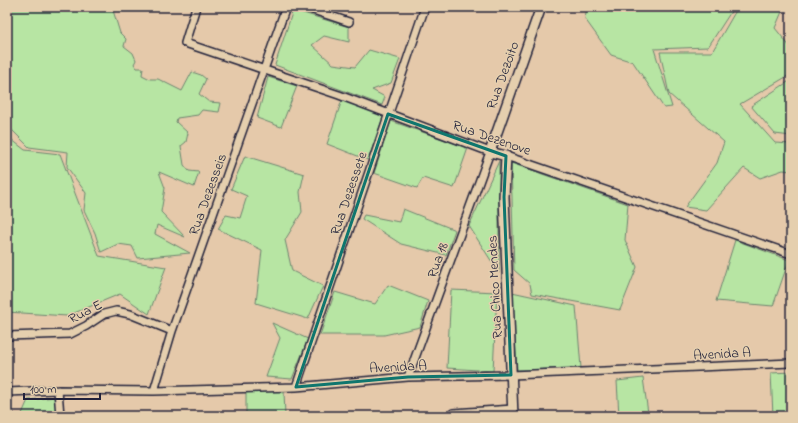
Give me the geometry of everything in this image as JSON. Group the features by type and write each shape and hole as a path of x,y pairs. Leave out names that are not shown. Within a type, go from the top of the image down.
{"main road":[{"name":"Rua Dezoito","path":"490,152 541,7"},
{"name":"Rua Dezenove","path":"490,152 506,156"},
{"name":"Rua Chico Mendes","path":"506,156 504,197 513,413"}],"street":[{"name":"Rua Dezenove","path":"196,7 185,43 339,95 490,152"},
{"name":"Rua Dezesseis","path":"154,391 172,331 265,71 286,7"},
{"path":"304,7 349,22"},
{"name":"Rua Dezessete","path":"296,387 425,7"},
{"name":"Rua 18","path":"408,377 490,152"},
{"name":"Rua Dezenove","path":"506,156 791,254"},
{"name":"Rua E","path":"7,336 70,334 86,326 104,314 116,311 130,314 172,331"},
{"name":"Avenida A","path":"7,392 58,390 154,391 296,387 408,377 511,375 791,363"},
{"path":"58,390 60,416"},
{"path":"453,413 513,413"}],"highlighted area":[{"path":"388,114 506,156 504,197 511,375 408,377 296,387"}],"green space":[{"path":"7,7 112,7 120,33 126,39 124,46 133,53 136,60 134,64 137,68 143,68 142,75 150,79 158,79 182,91 192,72 201,75 206,79 199,94 209,102 221,103 219,112 202,110 198,115 177,118 176,122 188,133 186,142 181,146 184,165 189,171 199,172 194,187 159,172 165,188 161,212 185,237 157,225 155,234 190,253 138,258 132,246 118,244 101,252 95,233 84,210 86,193 67,167 68,152 29,147 7,125"},
{"path":"587,7 734,7 708,47 654,49 672,107 664,108 633,62 611,55 585,19"},
{"path":"738,7 784,7 775,28 791,48 791,74 740,104 775,143 791,144 791,171 783,170 760,178 744,168 706,210 685,207 717,163 724,142 669,94 660,52 712,52"},
{"path":"293,10 349,27 349,42 324,36 312,45 333,64 355,67 369,50 400,59 391,83 372,90 385,97 382,105 275,65"},
{"path":"268,77 297,86 281,127 257,118"},
{"path":"791,80 791,136 775,134 751,106"},
{"path":"342,100 384,115 368,160 327,144"},
{"path":"391,121 468,148 454,188 423,178 417,188 374,173"},
{"path":"7,136 25,150 60,154 99,256 166,267 149,314 120,294 67,316 7,312"},
{"path":"245,156 304,174 300,192 302,212 285,240 292,271 323,286 308,319 256,303 262,250 218,229 226,215 240,218 247,196 231,189"},
{"path":"499,161 499,273 469,226"},
{"path":"511,163 628,204 625,240 637,267 620,310 532,294 530,284 514,270"},
{"path":"403,209 455,230 446,255 401,244 362,219 364,215 399,222"},
{"path":"735,240 789,260 773,306 716,301"},
{"path":"388,285 428,301 420,327 384,335 320,335 335,292 375,304"},
{"path":"451,290 497,292 493,371 447,368"},
{"path":"512,292 576,306 581,368 517,370"},
{"path":"272,323 308,339 292,379 266,377 280,338"},
{"path":"791,372 791,416 773,416 771,373"},
{"path":"643,378 648,413 655,412 655,416 619,416 617,381"},
{"path":"284,391 285,416 246,416 246,392"},
{"path":"56,397 57,416 21,416 28,400"}]}
